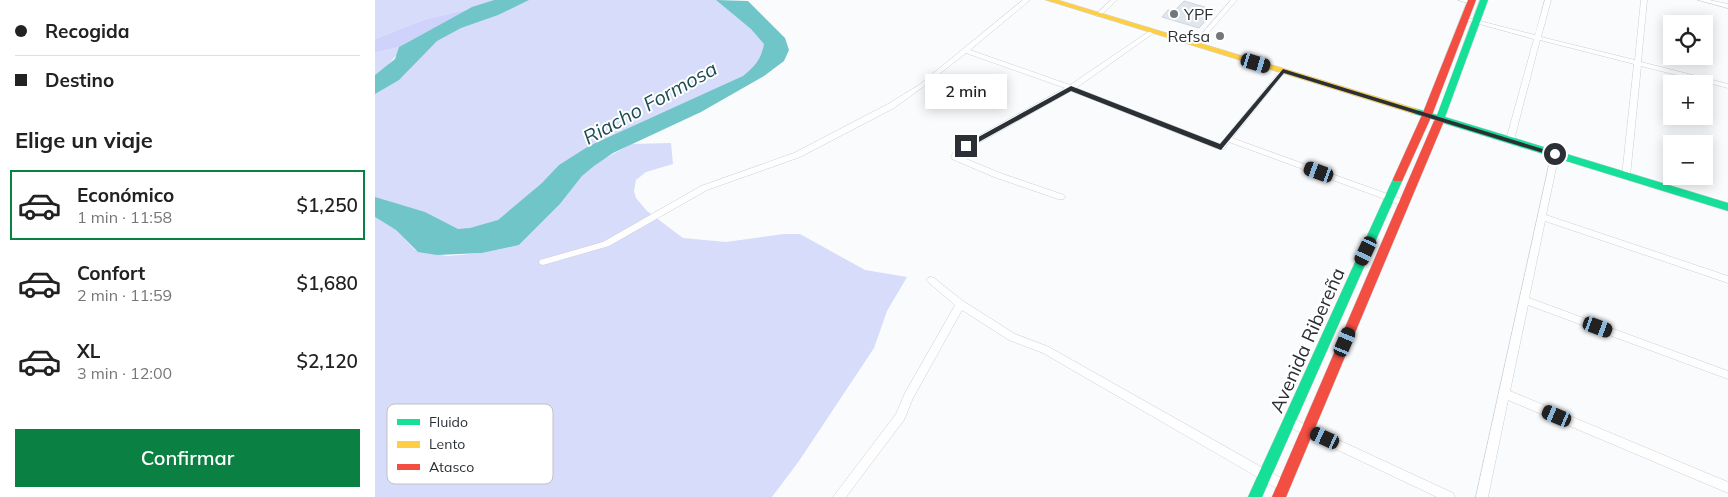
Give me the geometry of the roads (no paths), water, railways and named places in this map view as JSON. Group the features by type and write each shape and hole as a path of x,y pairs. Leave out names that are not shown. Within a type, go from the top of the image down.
{"main road":[{"path":"1050,0 1728,207"},
{"name":"Avenida Ribereña","path":"1282,492 1440,119 1484,0"},
{"name":"Avenida Ribereña","path":"1255,497 1427,115 1464,19 1468,1"}],"street":[{"path":"543,262 606,244 704,188 778,162 816,145 896,103 921,86 1027,0"},
{"path":"1098,15 1114,0"},
{"path":"1196,44 1234,0"},
{"path":"1510,140 1547,0"},
{"path":"1626,176 1644,0"},
{"path":"1701,0 1728,6"},
{"path":"1464,19 1728,86"},
{"path":"1061,197 997,175 955,157 958,150 1071,88 1153,31"},
{"path":"964,50 1071,88 1221,148 1283,71"},
{"path":"1228,139 1404,203"},
{"path":"1482,497 1506,394 1555,154"},
{"path":"1542,217 1728,280"},
{"path":"931,280 960,304 1012,337 1046,350 1265,476 1282,492"},
{"path":"1524,300 1728,375"},
{"path":"839,497 900,417 909,396 960,304"},
{"path":"1506,394 1728,488"},
{"path":"1289,422 1449,497"}],"waterway":[{"name":"Riacho Formosa","path":"375,203 419,216 455,235 480,237 503,230"}],"place":[{"name":"YPF","path":"1174,14"},
{"name":"Refsa","path":"1220,36"}]}
